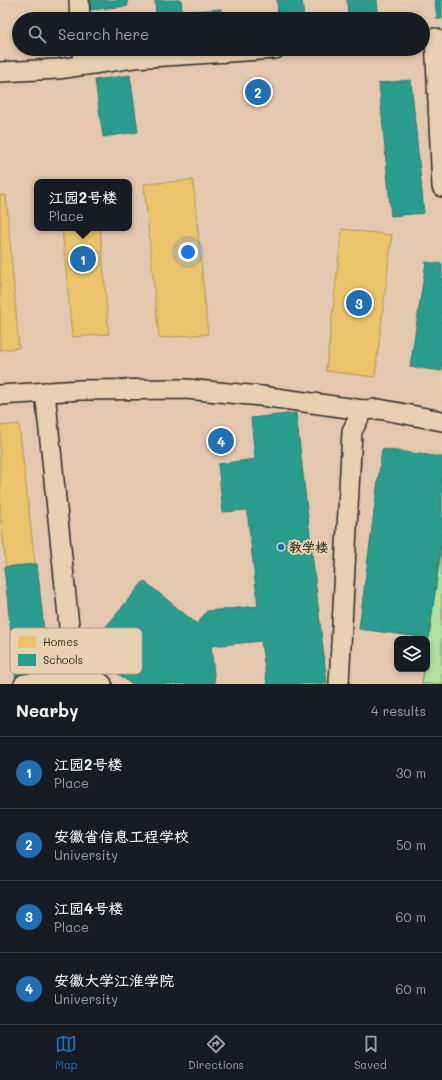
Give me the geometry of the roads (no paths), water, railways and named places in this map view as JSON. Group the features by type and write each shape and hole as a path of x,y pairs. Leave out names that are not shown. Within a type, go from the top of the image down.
{"street":[{"path":"79,0 80,12"},
{"path":"433,39 442,186"},
{"path":"0,72 58,69 83,57 134,58 165,56"},
{"path":"0,395 81,390 186,389 261,396 364,410 379,409 442,421"},
{"path":"45,392 69,628"},
{"path":"339,684 352,431 364,410"},
{"path":"24,684 75,681 92,677 102,684"}],"place":[{"name":"安徽省信息工程学校","path":"258,92"},
{"name":"江园2号楼","path":"83,259"},
{"name":"江园4号楼","path":"359,303"},
{"name":"安徽大学江淮学院","path":"221,441"},
{"name":"教学楼","path":"281,547"}]}
